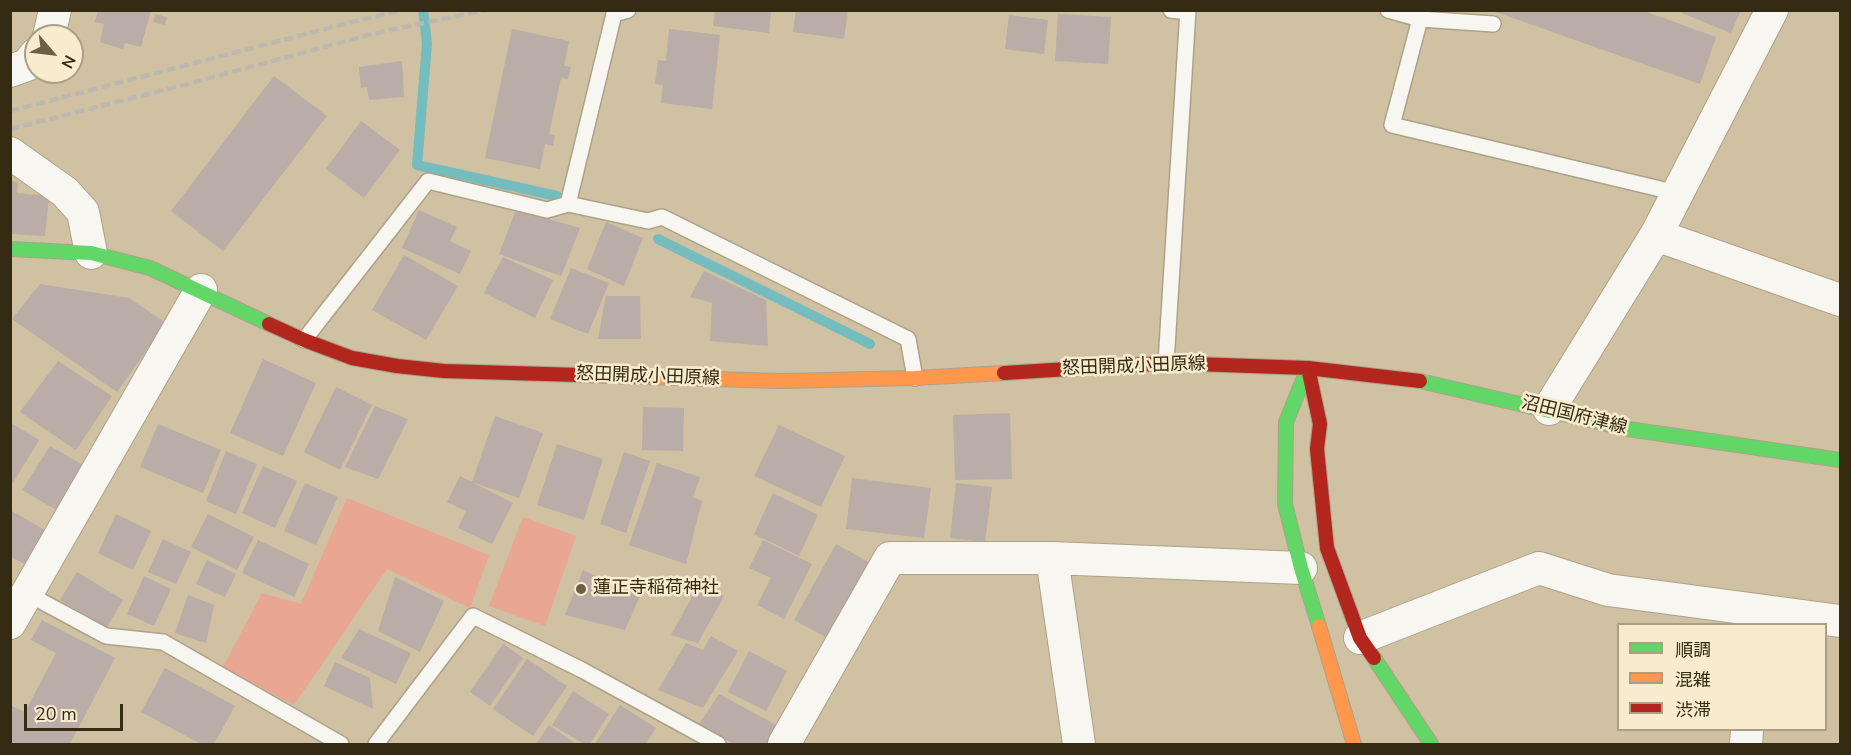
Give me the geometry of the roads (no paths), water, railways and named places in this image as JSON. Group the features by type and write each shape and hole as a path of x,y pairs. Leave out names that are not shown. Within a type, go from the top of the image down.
{"main road":[{"name":"怒田開成小田原線","path":"10,249 91,253 150,267 304,340 352,358 397,366 444,370 781,381 915,378 1166,363 1308,368"},
{"name":"沼田国府津線","path":"1308,368 1433,383 1628,429 1840,460"},
{"path":"1308,368 1286,422 1285,504 1301,568 1354,744"},
{"path":"1308,368 1320,424 1317,450 1327,548 1360,638 1431,744"}],"street":[{"path":"1549,409 1656,235 1772,10"},
{"path":"10,71 24,65"},
{"path":"10,153 65,192 83,212 91,253"},
{"path":"1656,235 1837,292"},
{"path":"10,623 201,290"},
{"path":"784,744 890,558 1052,558 1301,568"},
{"path":"1052,558 1079,744"},
{"path":"1360,638 1539,568 1608,590 1754,617 1840,621"}],"lane":[{"path":"568,204 614,14 628,10"},
{"path":"1166,363 1188,11 1171,10"},
{"path":"1388,10 1420,19 1493,24"},
{"path":"1420,19 1392,125 1677,193"},
{"path":"304,340 428,181 547,210 568,204 648,221 662,217 908,339 915,378"},
{"path":"28,594 106,636 163,642 340,744"},
{"path":"376,744 473,616 582,670 718,744"}],"waterway":[{"path":"423,10 427,43 417,165 557,196"},
{"path":"658,239 870,344"}],"railway":[{"path":"10,111 403,10"},
{"path":"10,129 376,33 486,10"}],"place":[{"name":"蓮正寺稲荷神社","path":"581,589"}]}
